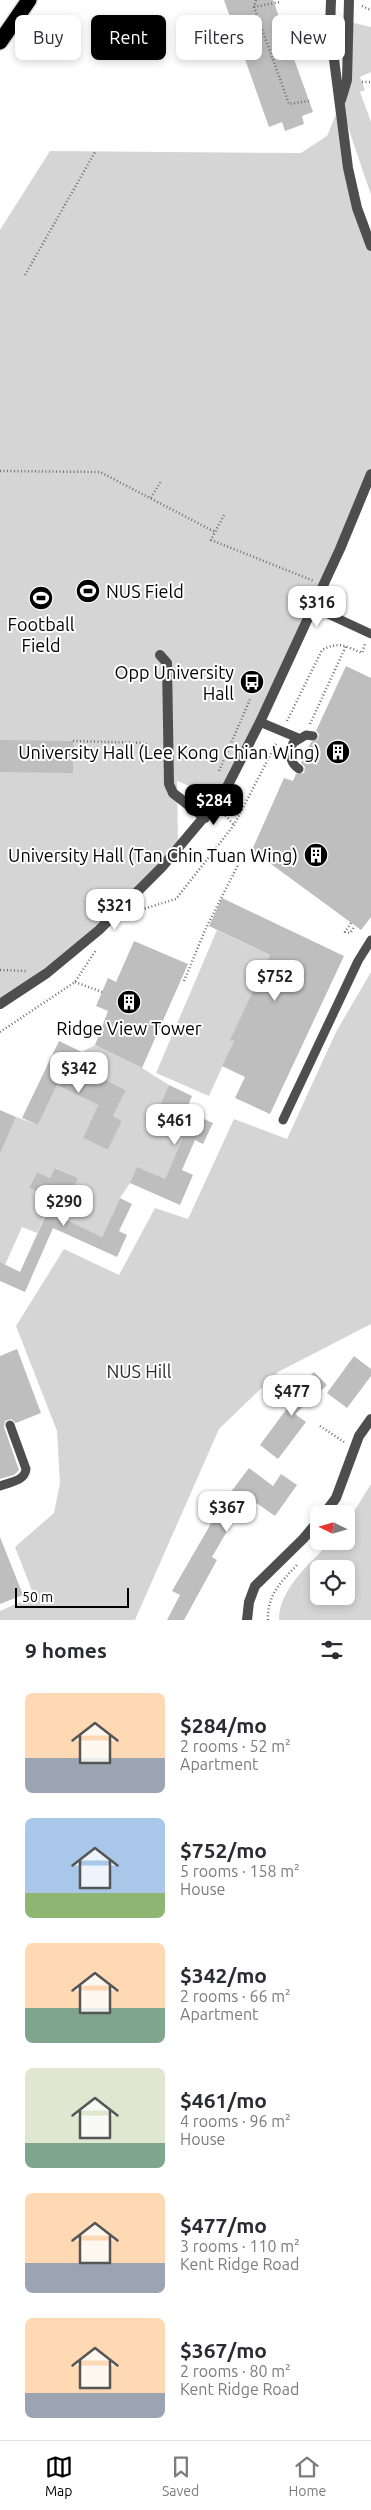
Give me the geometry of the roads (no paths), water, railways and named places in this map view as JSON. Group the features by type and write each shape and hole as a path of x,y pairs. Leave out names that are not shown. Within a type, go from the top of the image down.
{"highway":[{"path":"0,42 29,0"}],"street":[{"path":"331,0 330,28 348,168 358,208 370,241"},
{"path":"340,104 347,80 354,2"},
{"path":"0,1004 47,974 99,930 162,867 205,818 228,785 260,722 371,474"},
{"path":"160,655 167,663 169,784 173,793 205,818"},
{"path":"331,1505 336,1498 359,1436 371,1419"},
{"path":"247,1620 249,1602 255,1586 310,1531"}],"lane":[{"path":"312,607 371,634"},
{"path":"260,722 306,736 293,743 290,757 293,764 299,769"},
{"path":"283,1120 358,961 371,940"},
{"path":"0,1486 22,1478 25,1475 26,1469 10,1425"}],"place":[{"name":"NUS Field","path":"88,591"},
{"name":"Football Field","path":"41,598"},
{"name":"Opp University Hall","path":"252,682"},
{"name":"University Hall (Lee Kong Chian Wing)","path":"338,752"},
{"name":"University Hall (Tan Chin Tuan Wing)","path":"316,855"},
{"name":"Ridge View Tower","path":"129,1002"}],"park label":[{"name":"NUS Hill","path":"139,1371"}]}
